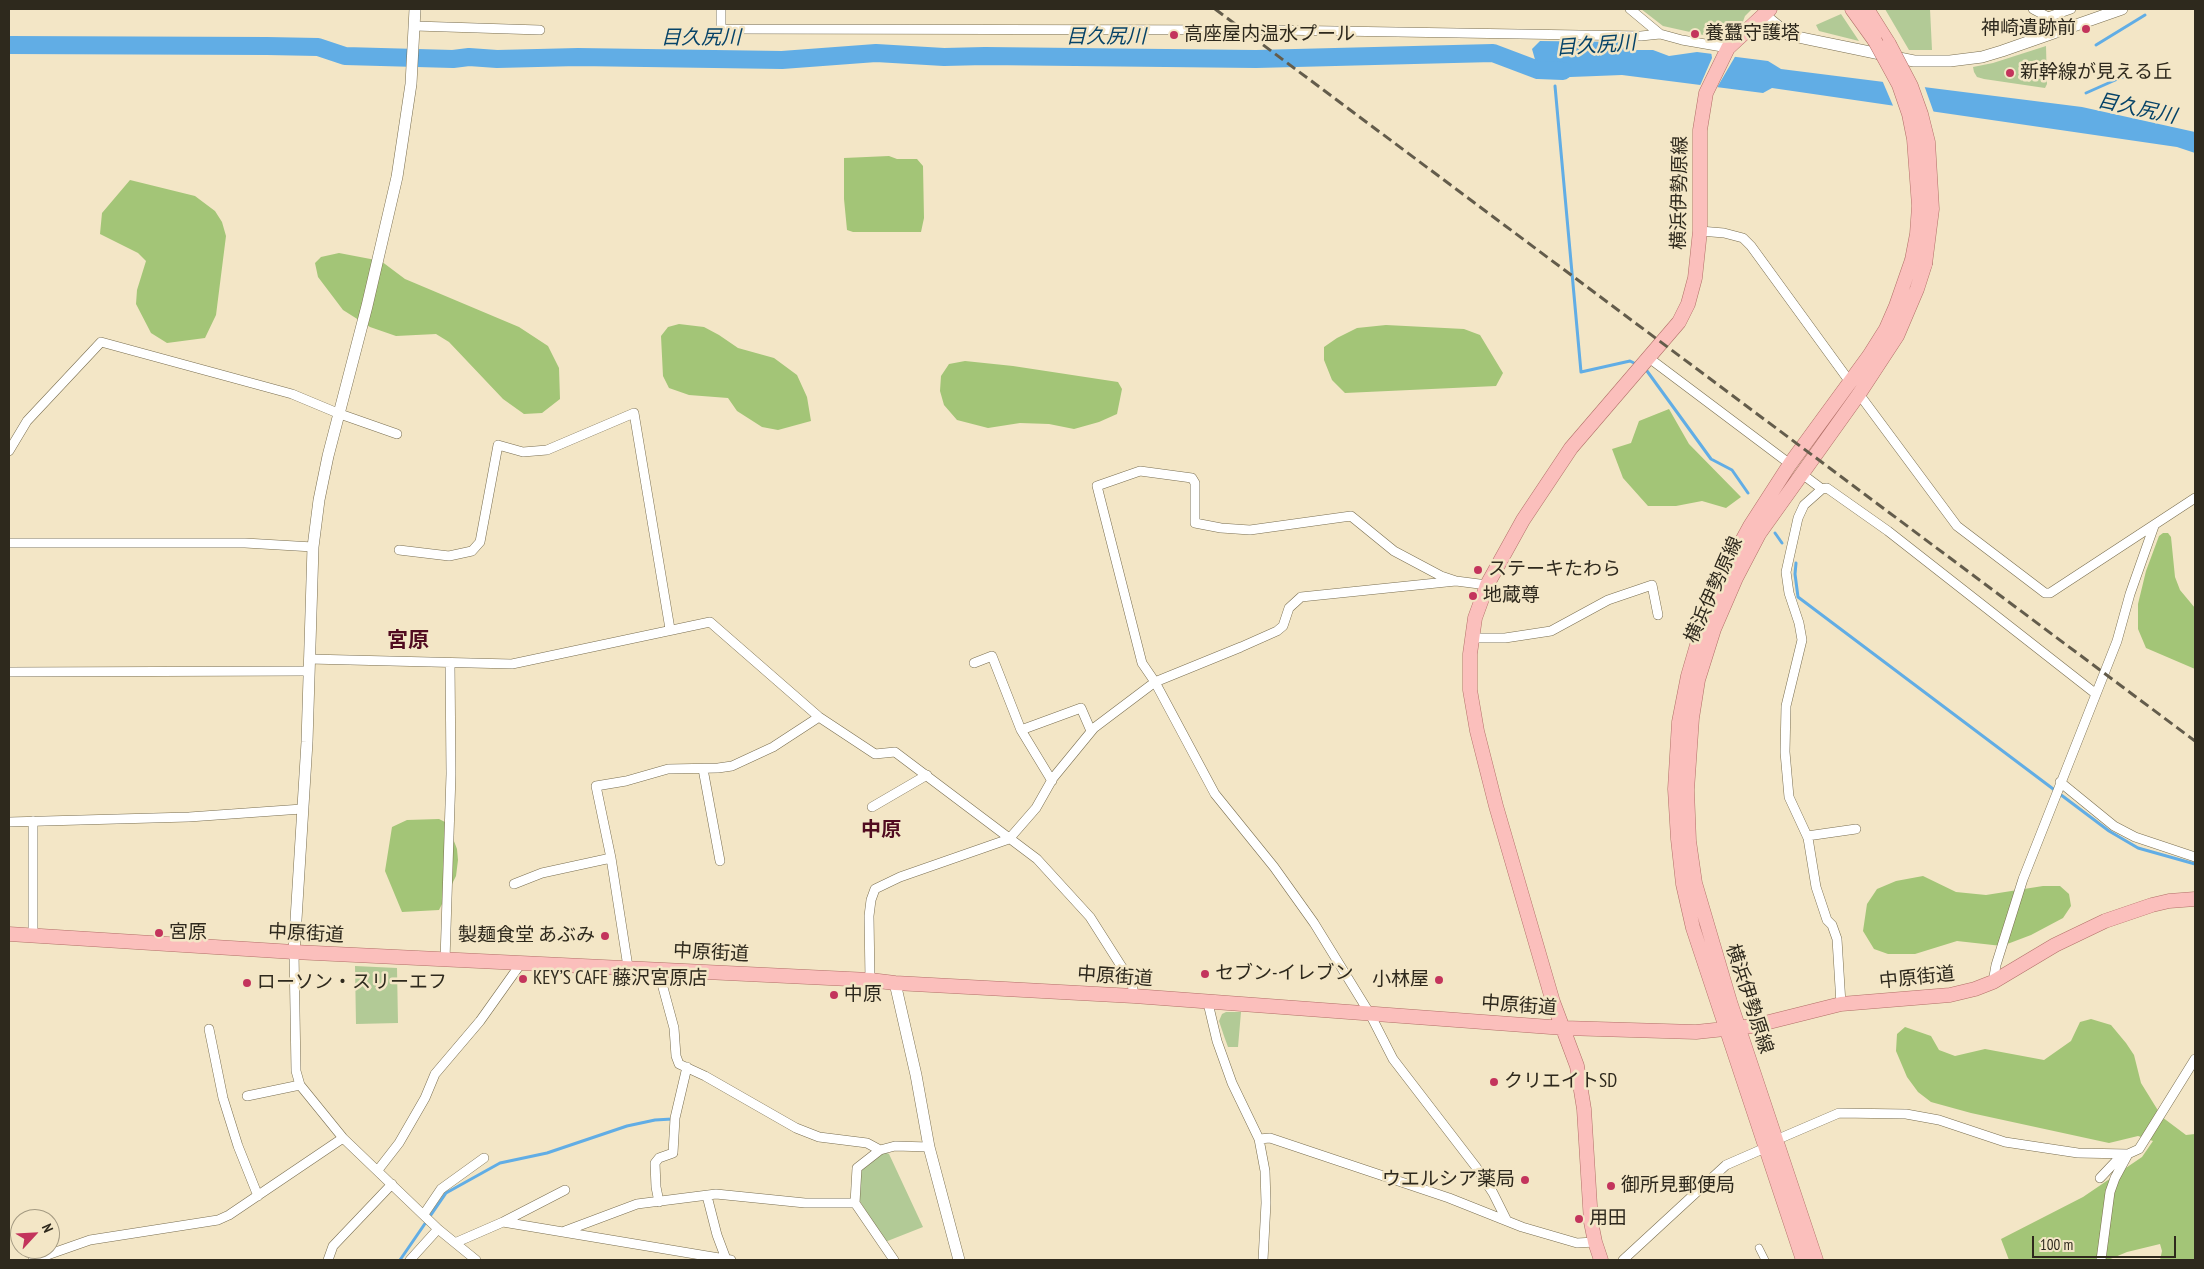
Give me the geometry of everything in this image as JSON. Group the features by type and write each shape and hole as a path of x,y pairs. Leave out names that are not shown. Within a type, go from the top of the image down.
{"main road":[{"name":"横浜伊勢原線","path":"1852,9 1882,42"},
{"name":"横浜伊勢原線","path":"1802,1260 1770,1144 1733,1029 1695,883 1689,841 1686,790 1692,718 1698,680 1714,629 1736,578 1759,534 1859,394 1897,336 1914,297 1918,262 1919,206 1914,139 1909,114 1899,85 1882,42 1866,9"},
{"path":"1727,49 1767,12"},
{"name":"横浜伊勢原線","path":"1601,1260 1595,1242 1590,1206 1582,1089 1577,1066 1532,932 1496,806 1477,730 1470,690 1470,654 1475,618 1487,585 1514,534 1554,471 1606,406 1679,322 1688,304 1695,278 1700,231 1700,130 1707,90 1727,49"},
{"name":"横浜伊勢原線","path":"1733,1029 1693,928 1683,884 1675,789 1679,722 1688,676 1704,622 1726,572 1750,526 1790,464 1886,329 1918,262"},
{"name":"中原街道","path":"9,934 294,952 870,980 895,984 1134,996 1564,1028 1696,1032 1733,1029 1841,1004 1950,995 1975,989 1993,982 2055,946 2105,921 2152,905 2195,899"},
{"name":"横浜伊勢原線","path":"1770,1144 1816,1260"}],"street":[{"path":"415,9 412,68 405,133 397,177 371,292 319,500 313,547 309,665 294,952 296,1071 300,1085 343,1138 438,1229 457,1242 476,1260"},
{"path":"721,9 721,29 1275,30 1641,36 1660,34 1727,49"},
{"path":"1630,9 1660,34"},
{"path":"2033,9 2048,17 2071,9"},
{"path":"1767,12 1789,35 1914,61 1950,61 1982,56 2122,9"},
{"path":"2048,17 2050,34"},
{"path":"415,28 540,30"},
{"path":"1700,231 1724,233 1743,238 1751,246 1850,382"},
{"path":"9,451 27,421 101,342 292,394 340,414 397,434"},
{"path":"1643,364 1790,464"},
{"path":"1859,394 1957,526 2045,593 2050,593 2195,498"},
{"path":"399,550 450,556 472,551 480,542 498,445 523,452 547,450 634,413 670,629"},
{"path":"1487,585 1456,581 1441,576 1394,551 1351,516 1250,530 1221,528 1195,523 1195,483 1192,478 1140,471 1097,486 1142,663 1155,682 1215,794 1274,867 1314,923 1370,1014 1393,1059 1476,1167 1493,1193 1507,1221"},
{"path":"1802,474 1822,488 1827,488 1888,531 2096,694"},
{"path":"1822,488 1804,505 1798,518 1786,572 1789,593 1799,623 1802,640 1786,706 1785,752 1789,797 1807,836 1816,887 1827,920 1832,925 1837,939 1841,1004"},
{"path":"1993,982 1996,965 2023,879 2059,783 2117,642 2130,594 2154,526"},
{"path":"9,544 245,543 313,547"},
{"path":"870,980 869,916 871,900 876,889 900,877 1009,839 1036,808 1052,781 1091,732 1155,682 1241,648 1277,631 1283,626 1289,608 1301,597 1456,581"},
{"path":"1472,638 1505,638 1551,631 1608,600 1652,585 1658,615"},
{"path":"9,672 309,665 512,664 576,652 670,629 710,622 818,717 875,754 895,752 1009,839 1037,858 1090,917 1132,984 1134,996"},
{"path":"974,663 992,656 1021,730 1052,781"},
{"path":"446,960 451,774 450,663"},
{"path":"1021,730 1081,708 1091,732"},
{"path":"628,967 611,858 596,786 626,781 668,769 703,769 732,766 773,747 818,717"},
{"path":"703,769 720,861"},
{"path":"872,807 927,775"},
{"path":"2059,783 2114,826 2135,837 2195,857"},
{"path":"9,822 189,817 302,809"},
{"path":"33,821 33,936"},
{"path":"1807,836 1856,829"},
{"path":"514,884 542,873 611,858"},
{"path":"378,1170 403,1136 425,1098 435,1074 480,1022 522,962"},
{"path":"658,969 674,1028 676,1056 679,1064 796,1128 819,1136 867,1143 880,1150"},
{"path":"895,984 916,1075 928,1147 959,1260"},
{"path":"1208,1003 1217,1041 1232,1084 1258,1139 1265,1171 1266,1203 1263,1260"},
{"path":"208,1029 223,1098 238,1146 258,1196"},
{"path":"2100,1178 2119,1158 2139,1149 2195,1059"},
{"path":"659,1202 655,1163 659,1158 672,1153 675,1118 686,1067"},
{"path":"247,1096 300,1085"},
{"path":"1623,1260 1726,1165 1839,1112 1906,1114 1939,1120 2005,1142 2078,1153 2128,1154"},
{"path":"33,1260 90,1240 218,1220 258,1196 343,1138"},
{"path":"1258,1139 1270,1138 1449,1198 1507,1221 1577,1242 1595,1242"},
{"path":"894,1260 855,1203 858,1168 880,1150 895,1146 928,1147"},
{"path":"2101,1260 2110,1192 2128,1154"},
{"path":"428,1218 441,1189 484,1158"},
{"path":"328,1260 333,1246 392,1184"},
{"path":"457,1242 503,1222 565,1190"},
{"path":"565,1232 637,1204 707,1196 740,1195 805,1203 855,1203"},
{"path":"707,1196 716,1235 728,1260"},
{"path":"503,1222 728,1260"},
{"path":"410,1260 438,1229"},
{"path":"1759,1248 1765,1260"}],"green space":[{"path":"1641,9 1752,9 1745,16 1742,24 1732,34 1725,38 1717,38 1663,26"},
{"path":"1885,9 1930,9 1932,50 1909,50"},
{"path":"1841,14 1859,41 1819,31 1816,25"},
{"path":"2046,46 2047,84 2045,88 1984,79 1977,77 1974,72 1973,67 1993,63"},
{"path":"889,156 897,159 917,159 923,166 924,218 921,232 853,232 847,230 844,199 844,158"},
{"path":"130,180 195,196 215,211 222,222 226,236 216,315 205,338 167,343 151,333 136,304 137,290 146,261 138,253 100,234 102,213"},
{"path":"339,253 381,261 405,279 519,327 548,346 559,368 560,399 542,413 524,414 503,399 449,342 436,334 396,336 370,327 343,310 318,277 315,263 321,257"},
{"path":"679,324 704,327 738,348 774,358 797,375 807,397 811,421 778,430 762,427 737,411 728,398 689,395 669,388 663,376 661,336 668,327"},
{"path":"1386,325 1464,329 1480,335 1503,373 1496,386 1345,393 1332,380 1324,360 1324,347 1357,328"},
{"path":"965,361 1013,366 1118,382 1122,389 1117,414 1099,422 1074,429 1049,424 1020,423 988,428 957,420 944,405 940,391 941,376 949,364"},
{"path":"1669,409 1689,444 1741,497 1726,508 1702,501 1676,506 1648,506 1623,478 1612,449 1631,443 1639,421"},
{"path":"2163,533 2168,533 2171,537 2175,577 2180,590 2195,608 2195,669 2146,648 2138,629 2138,604 2146,571 2159,536"},
{"path":"439,819 447,823 457,849 456,876 439,910 402,912 385,871 392,827 407,820"},
{"path":"1923,876 1956,892 1986,895 2043,886 2060,886 2069,894 2071,906 2063,918 2031,935 2002,946 1957,941 1915,954 1888,954 1874,949 1863,931 1867,904 1877,889 1896,881"},
{"path":"355,966 397,968 398,1023 356,1024"},
{"path":"1226,1012 1241,1012 1238,1047 1228,1047 1224,1036 1219,1021 1222,1014"},
{"path":"2091,1019 2111,1025 2126,1043 2134,1055 2141,1083 2162,1117 2186,1135 2195,1134 2195,1260 2160,1260 2162,1251 2160,1244 2127,1252 2108,1260 2009,1260 2001,1239 2083,1197 2142,1157 2153,1141 2138,1136 2109,1143 1971,1113 1931,1102 1918,1092 1907,1077 1896,1051 1897,1034 1905,1027 1931,1036 1939,1050 1955,1056 1985,1049 2044,1060 2071,1041 2080,1022"},
{"path":"885,1152 889,1154 923,1227 885,1242 858,1198 861,1169"}],"water":[{"path":"1540,41 1621,42 1631,50 1653,50 1669,56 1697,52 1768,61 1781,69 2082,107 2195,132 2195,153 2177,147 1772,88 1763,93 1622,75 1545,78 1538,70 1532,49"}],"pier":[{"path":"1711,51 1736,55 1715,91 1699,88 1712,58"},
{"path":"1882,80 1924,85 1934,113 1894,108"}],"waterway":[{"path":"2096,45 2145,15"},
{"name":"目久尻川","path":"9,45 318,47 345,56 453,59 469,57 497,59 578,57 782,60 876,53 944,57 1256,59 1493,53 1538,70 1563,71"},
{"path":"2086,93 2122,77 2132,77"},
{"path":"1555,86 1581,372 1630,361 1634,363"},
{"path":"1647,371 1711,459 1732,470 1748,493"},
{"path":"1775,533 1782,543"},
{"path":"1796,563 1795,574 1798,597 2109,831 2138,848 2195,864"},
{"path":"400,1260 446,1193 500,1163 547,1153 627,1126 655,1120 672,1119"}],"railway":[{"path":"1215,9 2195,741"}],"place":[{"name":"神崎遺跡前","path":"2086,29"},
{"name":"養蠶守護塔","path":"1695,34"},
{"name":"高座屋内温水プール","path":"1174,35"},
{"name":"新幹線が見える丘","path":"2010,73"},
{"name":"ステーキたわら","path":"1478,570"},
{"name":"地蔵尊","path":"1473,596"},
{"name":"宮原","path":"159,933"},
{"name":"製麺食堂 あぶみ","path":"605,936"},
{"name":"セブン-イレブン","path":"1205,974"},
{"name":"KEY’S CAFE 藤沢宮原店","path":"523,979"},
{"name":"小林屋","path":"1439,980"},
{"name":"ローソン・スリーエフ","path":"247,983"},
{"name":"中原","path":"834,995"},
{"name":"クリエイトSD","path":"1494,1082"},
{"name":"ウエルシア薬局","path":"1525,1180"},
{"name":"御所見郵便局","path":"1611,1186"},
{"name":"用田","path":"1579,1219"}],"district":[{"name":"宮原","path":"408,641"},
{"name":"中原","path":"881,830"}]}
